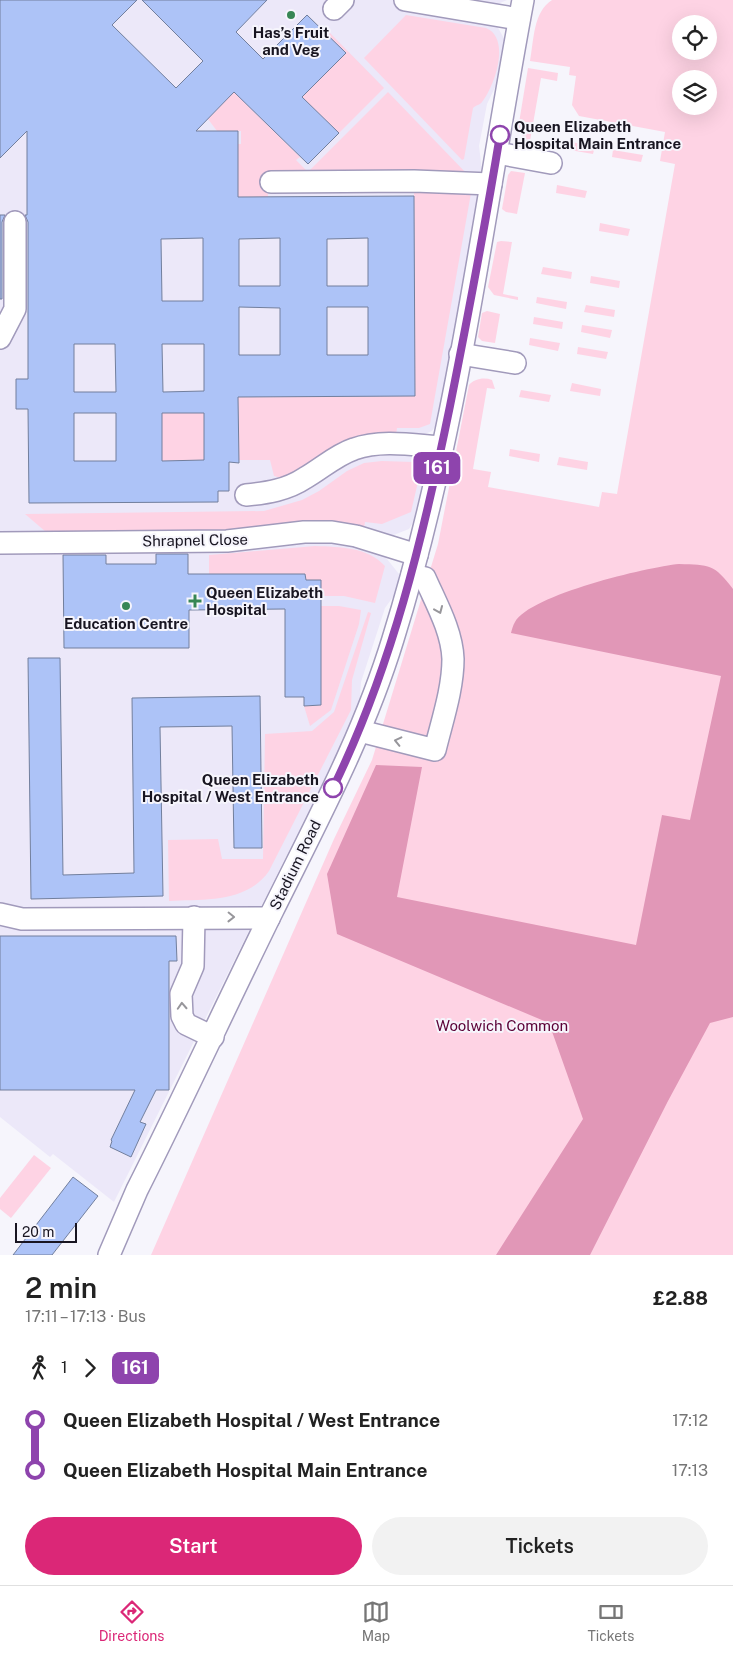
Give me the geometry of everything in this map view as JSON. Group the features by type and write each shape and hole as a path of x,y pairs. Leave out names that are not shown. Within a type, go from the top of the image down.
{"street":[{"path":"405,0 521,10"},
{"name":"Stadium Road","path":"109,1255 137,1190 360,731 394,638 414,565 442,447 497,153 521,10"},
{"path":"497,153 551,163"},
{"path":"271,182 414,181 491,184"},
{"path":"0,338 15,309 15,222"},
{"path":"460,354 515,364"},
{"path":"246,495 268,493 287,487 345,452 356,448 369,445 442,447"},
{"name":"Shrapnel Close","path":"0,543 227,542 304,532 332,532 356,536 414,565"},
{"path":"360,731 436,750 450,683 453,658 447,629 425,578 414,565"},
{"name":"Stadium Road","path":"0,914 22,919 269,918"},
{"path":"194,917 193,966 181,994 182,1016 186,1024 213,1037"}],"shaded area":[{"name":"Queen Elizabeth Hospital","path":"0,0 507,0 495,5 497,26 506,42 501,75 487,104 479,146 482,171 479,197 438,422 432,431 422,435 414,455 421,459 427,469 417,516 409,529 391,536 383,554 399,574 398,590 385,608 361,682 359,710 114,1202 53,1154 50,1157 0,1117"},
{"path":"679,564 705,566 716,570 733,589 733,1017 710,1023 590,1255 496,1255 583,1119 549,1023 337,934 327,874 376,765 422,767 397,897 636,945 662,815 690,820 721,676 511,633 515,622 525,612 542,602 591,584 663,566"}],"green space":[{"name":"Woolwich Common","path":"552,0 733,0 733,1255 151,1255 334,839 372,760 438,544 469,385 476,380 489,379 492,380 495,389 487,388 473,469 491,472 488,487 599,507 602,492 617,494 675,164 660,161 665,132 579,116 572,105 576,76 569,75 570,67 530,61 535,27 541,12"},
{"path":"406,15 486,28 494,33 498,42 499,52 496,74 487,95 481,103 473,108 464,159 462,160 364,58"},
{"path":"330,33 384,88 339,133 302,97 345,53 328,36"},
{"path":"528,68 558,73 557,81 541,78 530,141 525,139 518,129"},
{"path":"234,92 300,157 296,160 308,172 388,92 468,175 267,178 268,197 238,197 238,144 241,144 241,131 217,131 208,119"},
{"path":"565,141 595,146 593,154 564,149"},
{"path":"613,150 643,155 641,162 612,157"},
{"path":"511,171 525,173 517,214 506,212 502,209 508,175"},
{"path":"414,185 471,193 430,424 419,428 397,428 396,435 318,457 282,478 274,476 270,460 239,460 238,397 415,396"},
{"path":"557,185 587,191 585,198 556,193"},
{"path":"600,223 630,229 628,236 599,231"},
{"path":"497,242 512,242 503,294 518,297 518,300 494,295 488,287"},
{"path":"543,267 572,272 571,279 541,274"},
{"path":"591,276 620,281 619,288 590,283"},
{"path":"537,297 567,302 566,309 536,303"},
{"path":"586,305 615,310 614,317 584,312"},
{"path":"487,311 500,314 495,343 482,341 478,337 482,313"},
{"path":"534,317 563,322 562,329 533,324"},
{"path":"582,325 612,330 610,338 581,332"},
{"path":"530,338 560,343 558,351 529,345"},
{"path":"578,347 608,352 606,359 577,354"},
{"path":"572,383 601,389 600,396 570,391"},
{"path":"521,390 551,395 549,402 519,397"},
{"path":"204,409 204,460 162,461 162,410 190,413"},
{"path":"510,449 540,454 539,462 509,456"},
{"path":"559,457 588,462 587,470 557,465"},
{"path":"382,461 413,462 421,469 411,512 382,524 365,522 364,529 46,532 25,514 264,511 302,500 319,491 347,471 364,463"},
{"path":"315,546 353,549 370,555 385,566 375,603 344,596 315,596 306,580 305,574 209,574 209,555"},
{"path":"321,606 339,606 361,610 359,624 331,710 310,726 304,706 321,705"},
{"path":"368,612 371,613 352,680 351,710 269,871 249,889 237,894 210,899 169,901 168,840 218,839 222,859 263,859 265,734 312,731 334,712"},
{"path":"34,1155 51,1168 11,1218 0,1209 0,1198"}],"building":[{"path":"0,0 137,0 112,25 176,88 203,61 142,0 267,0 236,32 263,59 307,15 346,53 302,97 339,133 308,164 234,92 196,131 238,131 238,197 414,196 415,396 238,397 239,463 229,462 229,491 218,491 218,502 29,503 28,409 16,409 16,379 28,379 28,222 25,215 27,215 27,131 0,158","holes":["203,238 203,301 162,301 161,239","280,238 280,286 239,286 239,239","368,238 368,286 327,286 327,239","239,307 280,308 280,355 239,355","327,307 368,307 368,355 327,355","74,344 115,344 116,392 74,392","162,344 204,344 204,391 163,392","74,413 116,413 116,461 74,461","162,413 204,413 204,460 162,461"]},
{"path":"0,215 5,215 2,222 2,299 0,299"},
{"path":"156,554 188,554 188,574 305,574 306,580 321,580 321,705 304,706 304,697 285,697 285,609 189,610 189,648 64,648 63,555 106,555 106,564 156,564"},
{"path":"28,658 60,658 63,875 134,873 132,698 260,696 262,848 234,848 232,726 160,727 163,896 31,899"},
{"path":"0,936 176,936 177,961 169,961 169,1090 156,1090 140,1122 146,1124 131,1157 110,1147 111,1140 135,1090 0,1090"},
{"path":"73,1177 98,1196 52,1255 13,1255"}],"bus line":[{"name":"161","path":"333,788 360,731 380,679 412,575 446,428 500,135"}],"place":[{"name":"Has’s Fruit and Veg","path":"291,15"},
{"name":"Queen Elizabeth Hospital Main Entrance","path":"500,135"},
{"name":"Queen Elizabeth Hospital","path":"195,601"},
{"name":"Education Centre","path":"126,606"},
{"name":"Queen Elizabeth Hospital / West Entrance","path":"333,788"}]}
